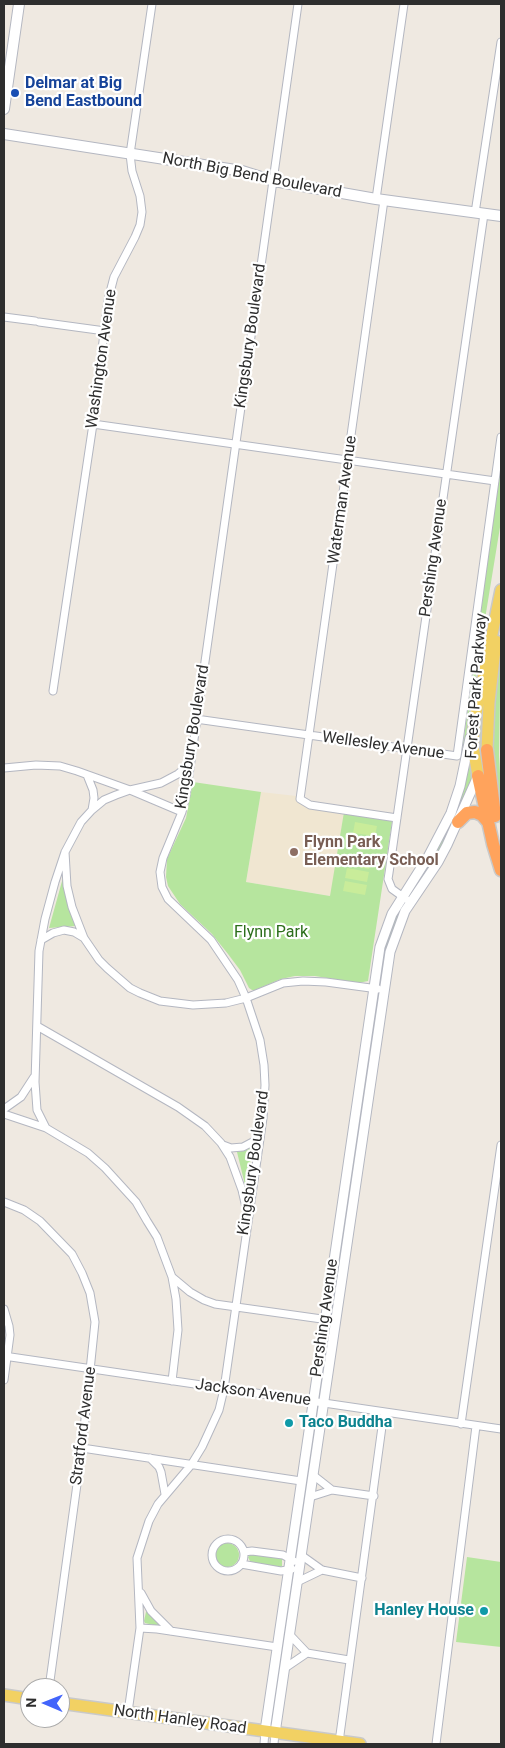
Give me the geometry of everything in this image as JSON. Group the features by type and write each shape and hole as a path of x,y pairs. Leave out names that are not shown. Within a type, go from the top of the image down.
{"highway":[{"name":"Forest Park Parkway","path":"487,750 490,792 501,843"},
{"name":"Forest Park Parkway","path":"478,776 501,870"},
{"path":"458,822 467,813 475,812 482,815 488,822"}],"main road":[{"path":"4,109 18,4"},
{"name":"North Big Bend Boulevard","path":"4,134 242,171 274,181 380,200 501,216"},
{"name":"Forest Park Parkway","path":"478,776 474,746 474,723 501,587"},
{"name":"Forest Park Parkway","path":"487,750 489,702 501,587"},
{"path":"4,1695 20,1697"},
{"name":"North Hanley Road","path":"70,1704 271,1736 360,1744"}],"street":[{"name":"Washington Avenue","path":"53,691 93,424 108,300 114,278 140,225 142,212 130,154 152,4"},
{"name":"Kingsbury Boulevard","path":"128,1712 140,1628 138,1558 142,1538 149,1521 165,1494 191,1465 212,1429 219,1410 224,1388 234,1308 260,1138 265,1084 264,1065 260,1040 246,998 238,980 211,940 168,899 162,887 160,872 163,858 182,812 190,764 298,4"},
{"name":"Waterman Avenue","path":"397,818 310,805 300,799 348,461 404,4"},
{"name":"Pershing Avenue","path":"410,902 392,889 388,879 445,475 501,42"},
{"path":"4,317 105,331"},
{"path":"93,424 495,481"},
{"name":"Wellesley Avenue","path":"196,719 458,756 501,437"},
{"name":"Pershing Avenue","path":"271,1736 277,1647 374,988 384,934 392,914 432,850 451,813 460,786 474,723"},
{"name":"Pershing Avenue","path":"264,1744 271,1736 285,1668 394,938 399,923 410,902 438,862 458,822 487,750"},
{"path":"46,1128 37,1110 35,1074 37,980 41,940 55,882 65,852 81,822 104,800 130,790 161,783 178,774 190,764"},
{"path":"4,768 36,765 60,766 77,770 182,812"},
{"path":"87,775 93,790 92,810"},
{"path":"65,852 67,886 72,907 84,938 99,960 130,988 160,1001 212,1005 246,998 283,983 303,981 326,982 385,990"},
{"path":"41,940 53,933 64,930 74,932 84,938"},
{"path":"37,1026 195,1118 223,1145 236,1170 248,1217"},
{"path":"4,1109 21,1097 35,1074"},
{"path":"4,1114 46,1128 88,1154 119,1182 136,1202 157,1237 172,1277 178,1330 172,1381"},
{"path":"223,1145 231,1148 243,1146 260,1138"},
{"path":"461,1424 501,1145"},
{"name":"Stratford Avenue","path":"4,1202 24,1210 40,1221 72,1254 90,1293 95,1322 82,1448 50,1678"},
{"path":"172,1277 190,1292 215,1304 336,1321"},
{"path":"4,1309 9,1326 4,1380"},
{"name":"Jackson Avenue","path":"5,1356 501,1430"},
{"path":"339,1742 384,1412"},
{"path":"436,1744 476,1426"},
{"path":"82,1448 301,1481"},
{"path":"150,1458 159,1467 165,1494"},
{"path":"313,1475 332,1490"},
{"path":"310,1497 332,1490 374,1496"},
{"path":"228,1540 239,1544 244,1552 241,1564 235,1570 230,1571 220,1568 216,1564 213,1558 214,1550 221,1541 228,1540"},
{"path":"244,1552 283,1555 300,1566"},
{"path":"301,1555 322,1570 362,1578"},
{"path":"241,1564 281,1571 300,1566"},
{"path":"297,1582 322,1570"},
{"path":"138,1587 144,1602 171,1631"},
{"path":"140,1628 277,1647"},
{"path":"290,1636 307,1653 349,1660"},
{"path":"285,1668 307,1653"}],"shaded area":[{"name":"Flynn Park Elementary School","path":"261,792 296,796 298,802 304,806 344,812 331,896 246,882"}],"green space":[{"path":"499,476 501,476 501,521 461,760"},
{"path":"501,637 499,755 501,830 496,803 492,733"},
{"path":"490,652 483,749 479,763 476,745"},
{"path":"469,763 473,778 438,855 409,894 434,853"},
{"name":"Flynn Park","path":"193,782 261,792 246,882 330,896 344,812 391,819 368,981 358,983 315,976 295,976 281,979 255,990 249,988 240,970 228,954 212,934 180,904 168,886 166,877 167,859 186,818"},
{"path":"355,822 377,826 375,836 353,833"},
{"path":"352,835 375,839 373,849 351,845"},
{"path":"349,855 371,859 369,869 347,865"},
{"path":"347,868 369,872 367,882 345,878"},
{"path":"64,874 76,926 49,928"},
{"path":"345,881 367,885 365,895 343,891"},
{"path":"402,905 391,934 382,981 379,982 380,962 390,926"},
{"path":"376,996 379,998 344,1249 339,1248"},
{"path":"253,1146 246,1189 237,1152 247,1150"},
{"path":"330,1327 323,1392 319,1392 328,1328"},
{"path":"316,1412 318,1412 295,1558 304,1489"},
{"path":"227,1543 236,1546 239,1555 236,1564 227,1567 218,1564 215,1555 218,1546"},
{"path":"252,1553 282,1557 282,1566 280,1568 251,1563 248,1557"},
{"path":"467,1557 501,1562 501,1647 456,1642"},
{"path":"295,1573 280,1673 282,1639 292,1574"},
{"path":"146,1612 149,1612 166,1628 145,1623"}],"place":[{"name":"Delmar at Big Bend Eastbound","path":"15,93"},
{"name":"Flynn Park Elementary School","path":"294,852"},
{"name":"Taco Buddha","path":"289,1423"},
{"name":"Hanley House","path":"484,1611"}]}
